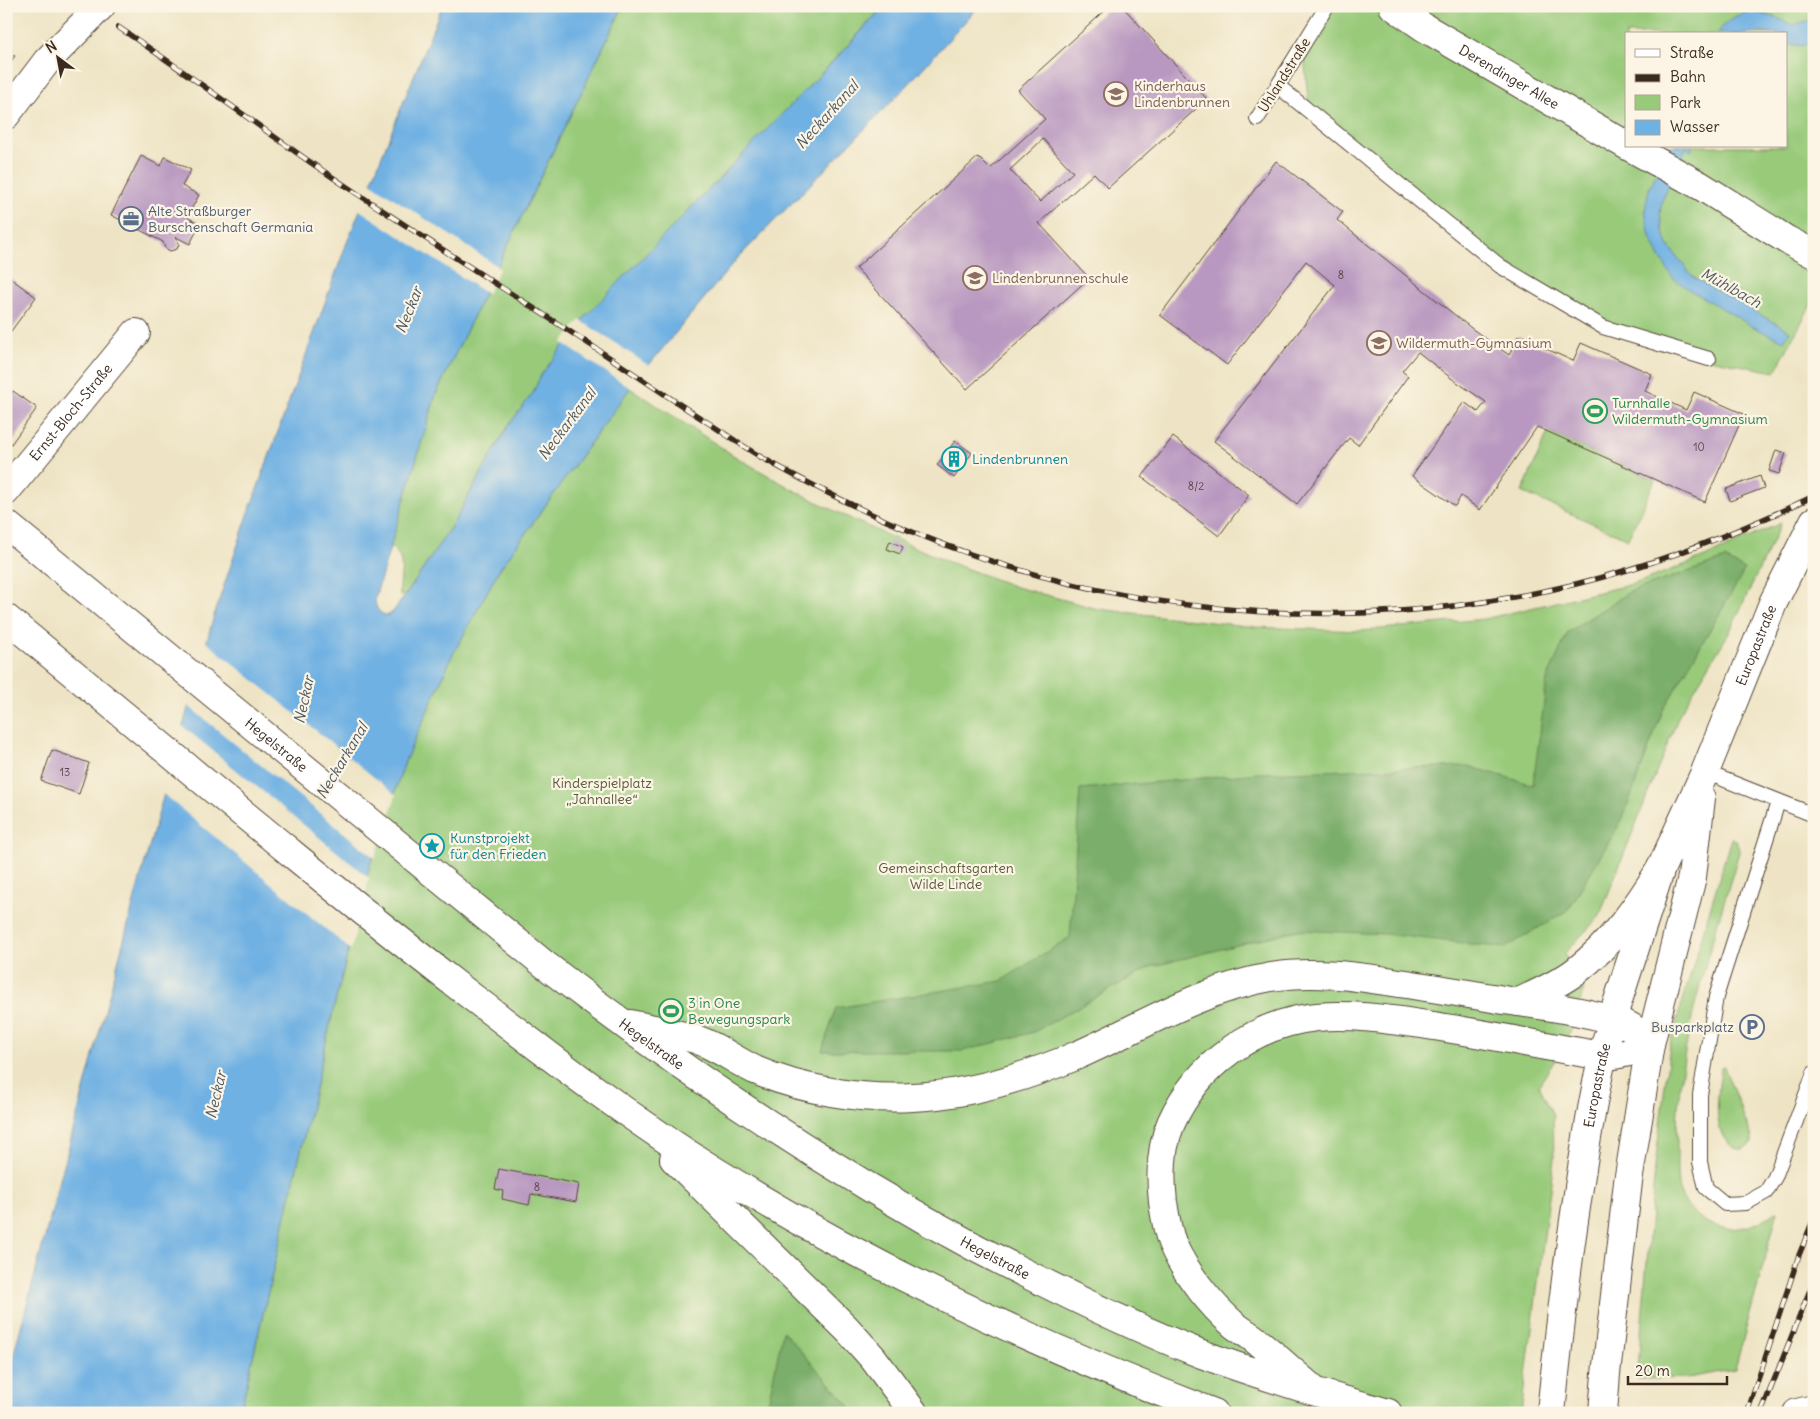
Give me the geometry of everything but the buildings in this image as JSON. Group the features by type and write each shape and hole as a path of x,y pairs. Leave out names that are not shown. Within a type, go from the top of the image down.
{"main road":[{"path":"6,115 47,62 101,6"},
{"name":"Derendinger Allee","path":"1393,6 1425,28 1625,145"},
{"name":"Derendinger Allee","path":"1630,148 1692,181 1787,240 1814,254"},
{"name":"Ernst-Bloch-Straße","path":"6,491 136,333"},
{"name":"Europastraße","path":"1551,1413 1566,1270 1588,1136 1612,1019 1661,868 1705,772 1773,603 1814,521"},
{"name":"Hegelstraße","path":"6,524 472,906 617,1021 780,1133 904,1208 958,1238 1104,1312 1197,1352 1257,1374 1318,1394 1388,1413"},
{"path":"6,618 340,893 499,1018 622,1109 714,1171 908,1280 1082,1361 1214,1413"},
{"name":"Europastraße","path":"1603,1413 1628,1182 1650,1044 1692,877 1705,772"},
{"path":"1518,1002 1574,972 1598,952 1619,930 1661,868"},
{"path":"617,1021 700,1041 755,1070 788,1081 857,1095 912,1098 973,1089 1011,1079 1078,1055 1196,999 1272,977 1314,974 1367,978 1612,1019 1627,1025 1639,1033 1650,1044 1620,1055 1603,1056 1398,1021 1362,1017 1316,1017 1262,1031 1241,1042 1203,1073 1171,1123 1164,1145 1161,1188 1173,1245 1194,1281 1233,1324 1253,1338 1318,1394"},
{"path":"622,1109 822,1304 873,1358 914,1413"},
{"path":"1797,1413 1814,1409"}],"lane":[{"name":"Uhlandstraße","path":"1257,119 1327,6"},
{"path":"1278,86 1500,266 1602,327 1709,359"},
{"path":"1705,772 1814,815"},
{"path":"1778,802 1716,998 1700,1095 1700,1162 1706,1188 1726,1204 1746,1203 1766,1192 1775,1177 1814,1073"}],"green space":[{"path":"623,6 884,6 541,375 533,393 508,426 454,522 410,589 405,595 400,596 401,563 396,552 390,547 436,394"},
{"path":"1327,6 1814,6 1814,299 1775,372 1709,359 1603,327 1500,266 1309,111 1303,44"},
{"path":"630,388 736,457 792,489 853,520 946,561 1016,587 1098,609 1255,627 1360,631 1484,619 1637,583 1710,555 1781,523 1729,633 1680,713 1599,917 1564,954 1584,990 1572,1028 1562,1049 1539,1085 1553,1115 1554,1159 1521,1413 240,1413 335,1003 370,865 406,759 452,656 499,570"},
{"path":"1548,432 1655,480 1628,539 1522,492"},
{"path":"1725,559 1745,570 1663,710 1622,820 1568,910 1505,948 1385,934 1297,930 1150,967 1034,1032 963,1051 822,1051 836,1008 1001,981 1070,937 1080,789 1259,773 1468,766 1533,785 1547,679 1568,632 1629,592"},
{"path":"1731,838 1736,841 1740,849 1696,998 1681,1074 1678,1113 1678,1183 1680,1193 1692,1210 1708,1223 1718,1227 1736,1228 1753,1225 1778,1211 1735,1369 1688,1378 1637,1379 1655,1166 1670,1044"},
{"path":"1724,1067 1752,1137 1752,1143 1742,1149 1735,1148 1727,1142 1719,1123 1719,1088 1721,1068"},
{"path":"783,1331 849,1405 853,1413 766,1413"}],"water":[{"path":"442,6 623,6 436,394 375,598 378,609 386,616 392,613 410,589 454,522 508,426 533,393 541,375 585,317 847,47 884,6 979,6 905,88 736,260 630,388 499,570 452,656 406,759 370,865 335,1003 240,1413 6,1413 6,1383 139,883 215,612 251,506 346,245"},
{"path":"1753,11 1793,25 1814,19 1814,41 1802,46 1788,43 1788,32 1719,32 1732,18"},
{"path":"1669,148 1686,148 1662,201 1660,213 1662,228 1668,245 1694,278 1790,331 1784,341 1759,330 1688,289 1672,277 1650,237 1645,210 1649,189"}],"pier":[{"path":"369,182 500,268 487,294 358,209"},
{"path":"580,320 651,367 632,389 562,343"},
{"path":"205,641 396,795 375,858 187,705"},
{"path":"181,725 369,878 351,950 162,793"}],"railway":[{"path":"118,27 344,185 759,456 818,488 880,518 920,535 998,563 1079,585 1161,601 1244,610 1327,613 1411,610 1494,600 1607,576 1667,557 1726,535 1814,496"},
{"path":"1747,1413 1799,1255 1814,1218"},
{"path":"1761,1413 1814,1280"}],"place":[{"name":"Kinderhaus Lindenbrunnen","path":"1116,94"},
{"name":"Alte Straßburger Burschenschaft Germania","path":"131,219"},
{"name":"Lindenbrunnenschule","path":"975,278"},
{"name":"Wildermuth-Gymnasium","path":"1379,343"},
{"name":"Turnhalle Wildermuth-Gymnasium","path":"1595,411"},
{"name":"Lindenbrunnen","path":"954,459"},
{"name":"Kunstprojekt für den Frieden","path":"432,846"},
{"name":"3 in One Bewegungspark","path":"671,1011"},
{"name":"Busparkplatz","path":"1752,1027"}],"water label":[{"name":"Neckarkanal","path":"827,115"},
{"name":"Mühlbach","path":"1731,288"},
{"name":"Neckar","path":"409,310"},
{"name":"Neckarkanal","path":"567,424"},
{"name":"Neckar","path":"304,700"},
{"name":"Neckarkanal","path":"342,761"},
{"name":"Neckar","path":"216,1095"}],"park label":[{"name":"Kinderspielplatz „Jahnallee“","path":"602,792"},
{"name":"Gemeinschaftsgarten Wilde Linde","path":"946,876"}]}
